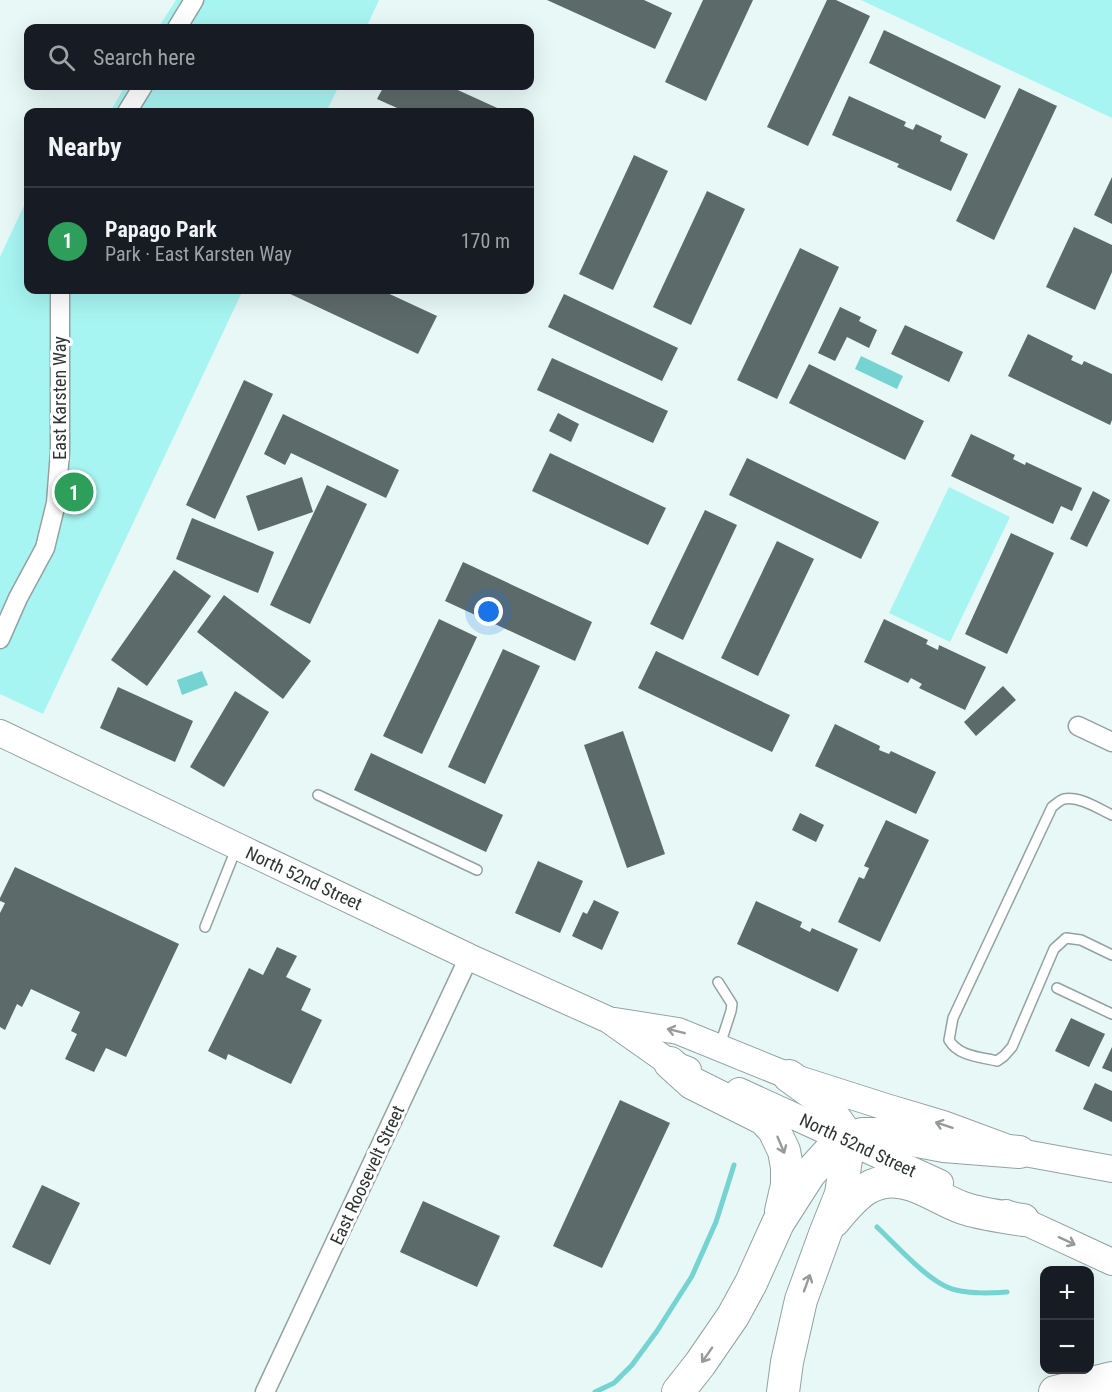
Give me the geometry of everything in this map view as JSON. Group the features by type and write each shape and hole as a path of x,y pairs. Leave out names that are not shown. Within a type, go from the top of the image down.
{"highway":[{"path":"670,1063 692,1083 764,1119 774,1130 784,1151 787,1167 787,1185 778,1223"},
{"path":"783,1392 787,1362 801,1300 841,1194 846,1159 845,1139 841,1127 822,1100 789,1076"},
{"path":"678,1392 734,1316 755,1276 778,1223 810,1173 830,1151 845,1139 862,1134 881,1134 944,1146 1019,1152"},
{"path":"825,1234 855,1197 866,1189 889,1180 913,1185 964,1209 1023,1220"},
{"path":"1054,1392 1112,1378"}],"main road":[{"name":"North 52nd Street","path":"0,733 469,957 609,1020 670,1063 763,1101 1112,1262"},
{"name":"North 52nd Street","path":"609,1020 678,1031 789,1076 943,1124 1019,1152 1112,1169"}],"street":[{"path":"179,24 194,0"},
{"path":"129,108 141,90"},
{"name":"East Karsten Way","path":"0,639 18,598 45,548 56,503 60,452 60,294"},
{"path":"1078,726 1112,742"},
{"name":"East Roosevelt Street","path":"265,1392 469,957"}],"lane":[{"path":"318,795 477,870"},
{"path":"1112,815 1073,799 1062,799 1052,807 953,1018 949,1040 951,1044 963,1053 997,1061 1004,1056 1012,1047 1054,949 1066,938 1081,940 1112,955"},
{"path":"205,927 237,846"},
{"path":"717,982 732,1004 720,1047"},
{"path":"1057,988 1112,1014"}],"shaded area":[{"path":"176,0 379,0 368,24 161,24"},
{"path":"861,0 1112,0 1112,118"},
{"path":"123,90 337,90 328,108 112,108"},
{"path":"24,206 24,294 241,294 43,714 0,694 0,257"},
{"path":"861,356 903,376 897,389 855,369"},
{"path":"949,487 1010,517 950,642 889,613"},
{"path":"202,671 208,685 182,695 177,680"}],"building":[{"path":"547,0 644,0 672,13 655,49"},
{"path":"703,0 753,0 706,101 665,82"},
{"path":"827,0 836,0 870,16 808,146 767,127"},
{"path":"884,30 1001,86 985,119 869,63"},
{"path":"1019,88 1057,106 994,240 956,221"},
{"path":"382,90 458,90 497,108 397,108 377,99"},
{"path":"849,96 906,122 904,126 913,130 916,124 942,136 940,141 968,154 951,191 897,167 899,164 832,135"},
{"path":"634,155 668,171 613,290 579,274"},
{"path":"1112,177 1112,224 1094,215"},
{"path":"707,191 745,209 691,325 653,307"},
{"path":"1074,227 1112,245 1112,272 1095,310 1046,287"},
{"path":"800,248 839,267 777,399 737,380"},
{"path":"290,294 390,294 437,316 418,354"},
{"path":"564,294 678,348 662,381 548,327"},
{"path":"840,307 861,317 859,321 877,330 869,348 847,337 835,361 818,353"},
{"path":"905,325 963,352 949,382 891,354"},
{"path":"1028,334 1073,356 1071,360 1082,365 1084,361 1112,374 1112,420 1110,425 1008,376"},
{"path":"552,358 668,411 653,443 537,390"},
{"path":"809,364 924,421 905,460 789,403"},
{"path":"244,380 273,394 215,519 186,505"},
{"path":"558,413 579,424 571,442 549,431"},
{"path":"283,414 399,470 386,498 291,453 285,465 264,454"},
{"path":"971,434 1015,455 1013,459 1025,465 1026,462 1082,488 1072,511 1061,506 1053,524 951,476"},
{"path":"550,453 666,508 648,545 532,491"},
{"path":"747,458 879,522 861,559 729,495"},
{"path":"302,477 313,512 258,531 246,496"},
{"path":"327,485 367,504 310,624 270,605"},
{"path":"1093,491 1110,500 1087,547 1070,539"},
{"path":"705,510 737,525 683,640 650,624"},
{"path":"192,518 274,552 258,593 176,559"},
{"path":"1011,533 1054,553 1007,654 965,634"},
{"path":"777,541 814,559 758,676 721,658"},
{"path":"463,562 592,622 575,661 445,601"},
{"path":"174,570 211,596 147,686 111,660"},
{"path":"224,595 311,661 283,699 197,632"},
{"path":"439,619 477,637 422,754 383,736"},
{"path":"884,619 928,640 926,644 938,650 939,645 986,667 965,710 919,688 922,684 911,678 908,683 864,662"},
{"path":"503,649 540,666 485,784 448,767"},
{"path":"656,651 790,715 772,752 638,688"},
{"path":"1003,686 1016,700 976,736 964,722"},
{"path":"118,687 193,721 175,762 100,728"},
{"path":"235,691 269,712 224,787 190,767"},
{"path":"835,724 880,746 879,750 889,754 891,751 936,772 916,814 815,766"},
{"path":"623,731 665,854 627,868 584,745"},
{"path":"371,753 503,815 486,852 354,790"},
{"path":"800,813 824,825 816,842 792,830"},
{"path":"886,820 929,840 880,942 838,922 859,877 864,879 869,868 864,866"},
{"path":"538,861 583,881 560,933 515,913"},
{"path":"15,867 179,944 126,1057 106,1048 94,1072 65,1059 77,1034 71,1031 80,1012 31,989 22,1007 17,1004 5,1030 0,1027 0,913 5,903 0,901 0,898"},
{"path":"594,900 619,912 602,950 572,936 583,912 587,914"},
{"path":"756,901 802,922 800,927 810,932 812,928 858,949 838,992 737,944"},
{"path":"277,947 297,956 286,977 311,989 301,1010 322,1020 291,1084 228,1054 226,1060 208,1051 249,968 263,975"},
{"path":"1071,1018 1105,1034 1089,1067 1055,1051"},
{"path":"1112,1047 1112,1072 1102,1068"},
{"path":"1095,1083 1112,1091 1112,1122 1083,1109"},
{"path":"620,1100 670,1123 602,1268 553,1246"},
{"path":"42,1185 80,1203 50,1265 12,1247"},
{"path":"423,1201 500,1236 477,1287 400,1252"}],"waterway":[{"path":"595,1392 614,1383 632,1365 692,1276 716,1222 734,1165"},
{"path":"877,1227 925,1273 946,1287 969,1292 1007,1292"}],"place":[{"name":"Papago Park","path":"74,492"}]}
